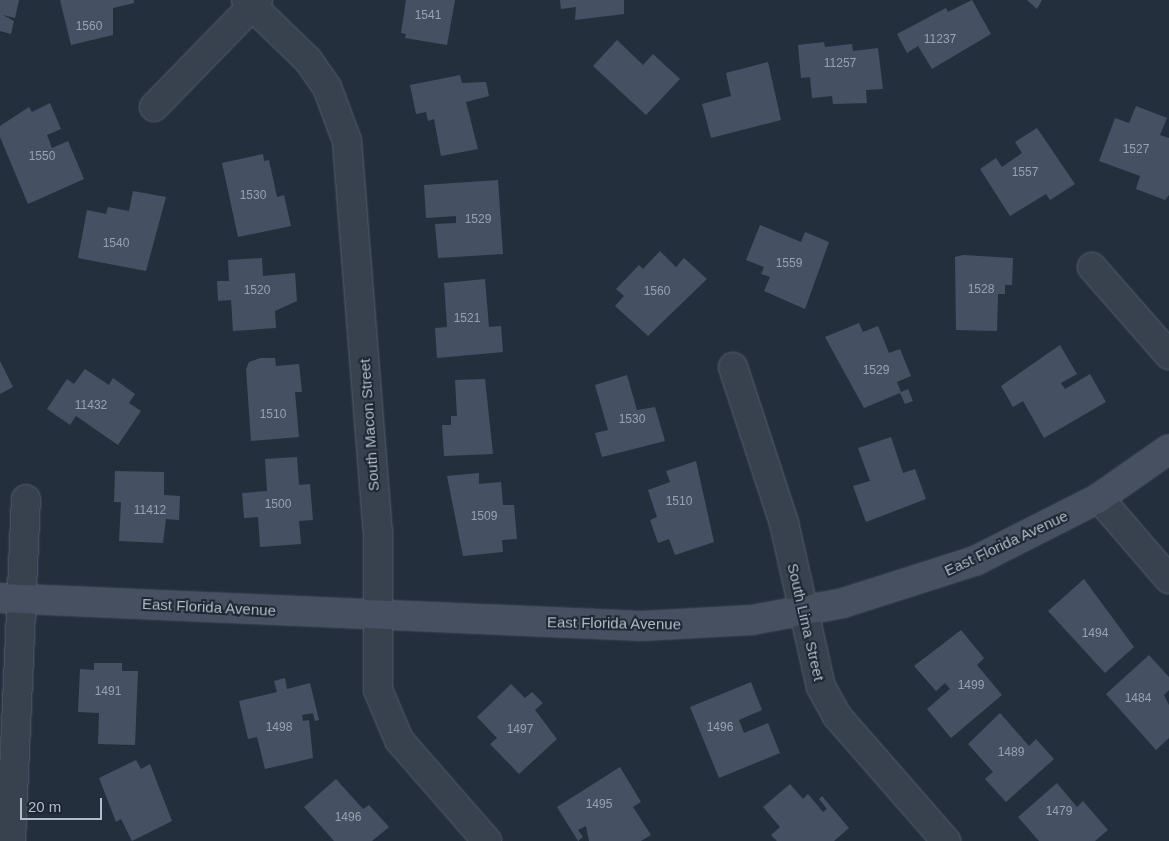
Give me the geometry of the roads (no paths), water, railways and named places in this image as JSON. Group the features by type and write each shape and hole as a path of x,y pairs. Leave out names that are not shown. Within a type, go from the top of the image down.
{"street":[{"name":"South Macon Street","path":"154,107 252,2 308,60 328,87 347,141 378,531 378,690 386,716 399,740 487,841"},
{"path":"1092,267 1169,355"},
{"name":"South Lima Street","path":"733,368 784,523 802,612 821,687 837,716 946,841"},
{"name":"East Florida Avenue","path":"10,598 642,626 743,620 802,612 932,577 1017,542 1099,498 1169,449"},
{"path":"1099,498 1169,578"},
{"path":"11,841 10,598 26,499"}]}
